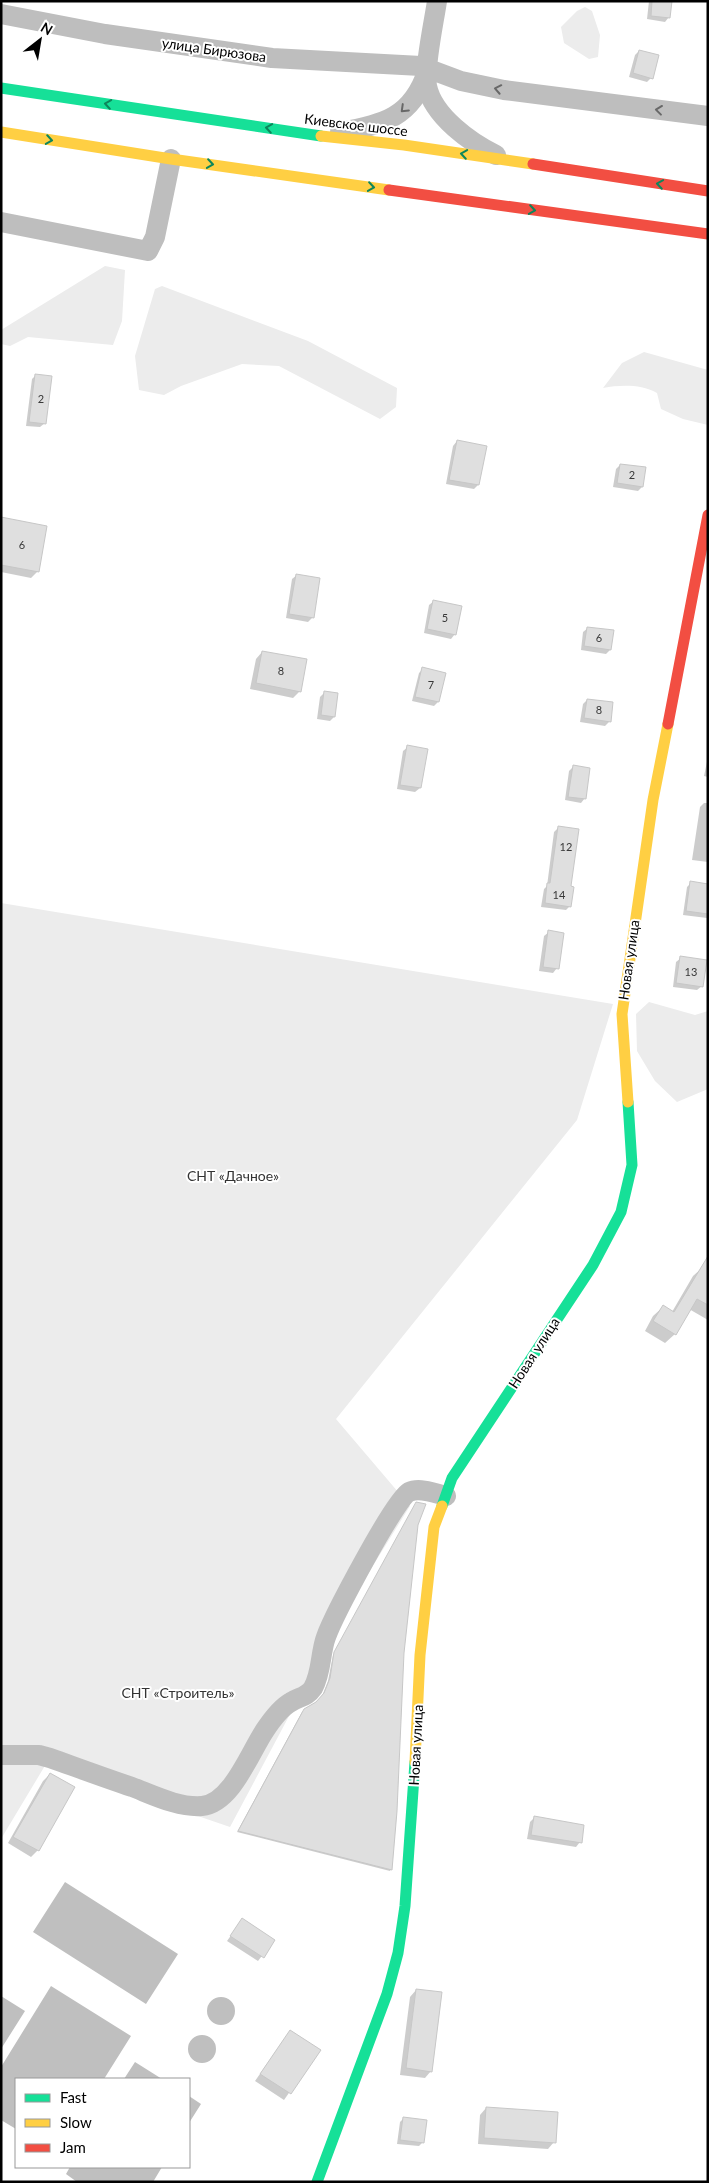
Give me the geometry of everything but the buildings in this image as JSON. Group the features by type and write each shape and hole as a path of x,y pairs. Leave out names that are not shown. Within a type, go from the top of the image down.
{"main road":[{"name":"Киевское шоссе","path":"1,88 299,133 404,145 708,191"},
{"path":"1,132 170,159 708,234"},
{"name":"Новая улица","path":"317,2182 387,1994 398,1953 405,1906 413,1812 420,1655 434,1527 452,1478 593,1265 621,1212 632,1165 622,1014 653,800 708,515"}],"street":[{"path":"437,1 428,68 427,85 431,95 450,122 464,136 480,147 510,161"},
{"name":"улица Бирюзова","path":"1,14 105,34 272,58 392,64 428,68 462,81 504,90 708,116"},
{"path":"299,133 340,132 365,128 398,115 411,102 423,84 428,68"},
{"path":"1,222 148,251 155,238 170,159"},
{"path":"1,1755 39,1755 164,1798 189,1804 202,1806 217,1801 239,1775 266,1728 290,1702 306,1695 312,1688 320,1670 326,1638 367,1556 400,1501 409,1492 422,1490 446,1496"}],"green space":[{"path":"585,7 592,11 600,35 598,57 589,59 564,43 561,27 577,11"},
{"path":"105,266 125,270 122,321 113,345 28,337 10,346 1,344 1,330"},
{"path":"162,286 308,341 397,388 396,407 380,419 279,366 242,364 181,386 164,395 139,390 135,356 155,289"},
{"path":"644,352 708,370 708,425 683,419 661,409 657,393 651,390 630,386 603,388 622,363"},
{"name":"СНТ «Дачное»","path":"1,903 613,1004 577,1120 336,1419 410,1506 346,1609 230,1827 46,1764 1,1839"},
{"path":"649,1002 695,1015 708,1011 708,1089 677,1102 655,1081 637,1051 636,1014"}],"shaded area":[{"path":"65,1882 178,1954 146,2004 33,1932"},
{"path":"51,1986 131,2036 105,2078 15,2078 15,2128 1,2120 1,2067"},
{"path":"1,1996 25,2011 1,2049"},
{"path":"221,1997 231,2001 235,2011 231,2021 221,2025 211,2021 207,2011 211,2001"},
{"path":"202,2035 212,2039 216,2049 212,2059 202,2063 192,2059 188,2049 192,2039"},
{"path":"135,2062 160,2078 125,2078"},
{"path":"190,2097 201,2104 190,2121"},
{"path":"69,2168 161,2168 153,2182 77,2182 66,2174"}],"traffic: fast":[{"path":"1,88 321,136"},
{"path":"442,1506 452,1478 593,1265 621,1212 632,1165 628,1102"},
{"path":"317,2182 387,1994 398,1953 405,1906 415,1762"}],"traffic: slow":[{"path":"1,132 171,159 389,190"},
{"path":"321,136 404,145 533,164"},
{"path":"628,1102 622,1014 653,800 668,724"},
{"path":"415,1762 420,1655 434,1527 442,1506"}],"traffic: jam":[{"path":"533,164 708,191"},
{"path":"389,190 708,234"},
{"path":"668,724 708,515"}],"park label":[{"name":"СНТ «Строитель»","path":"178,1693"}]}
